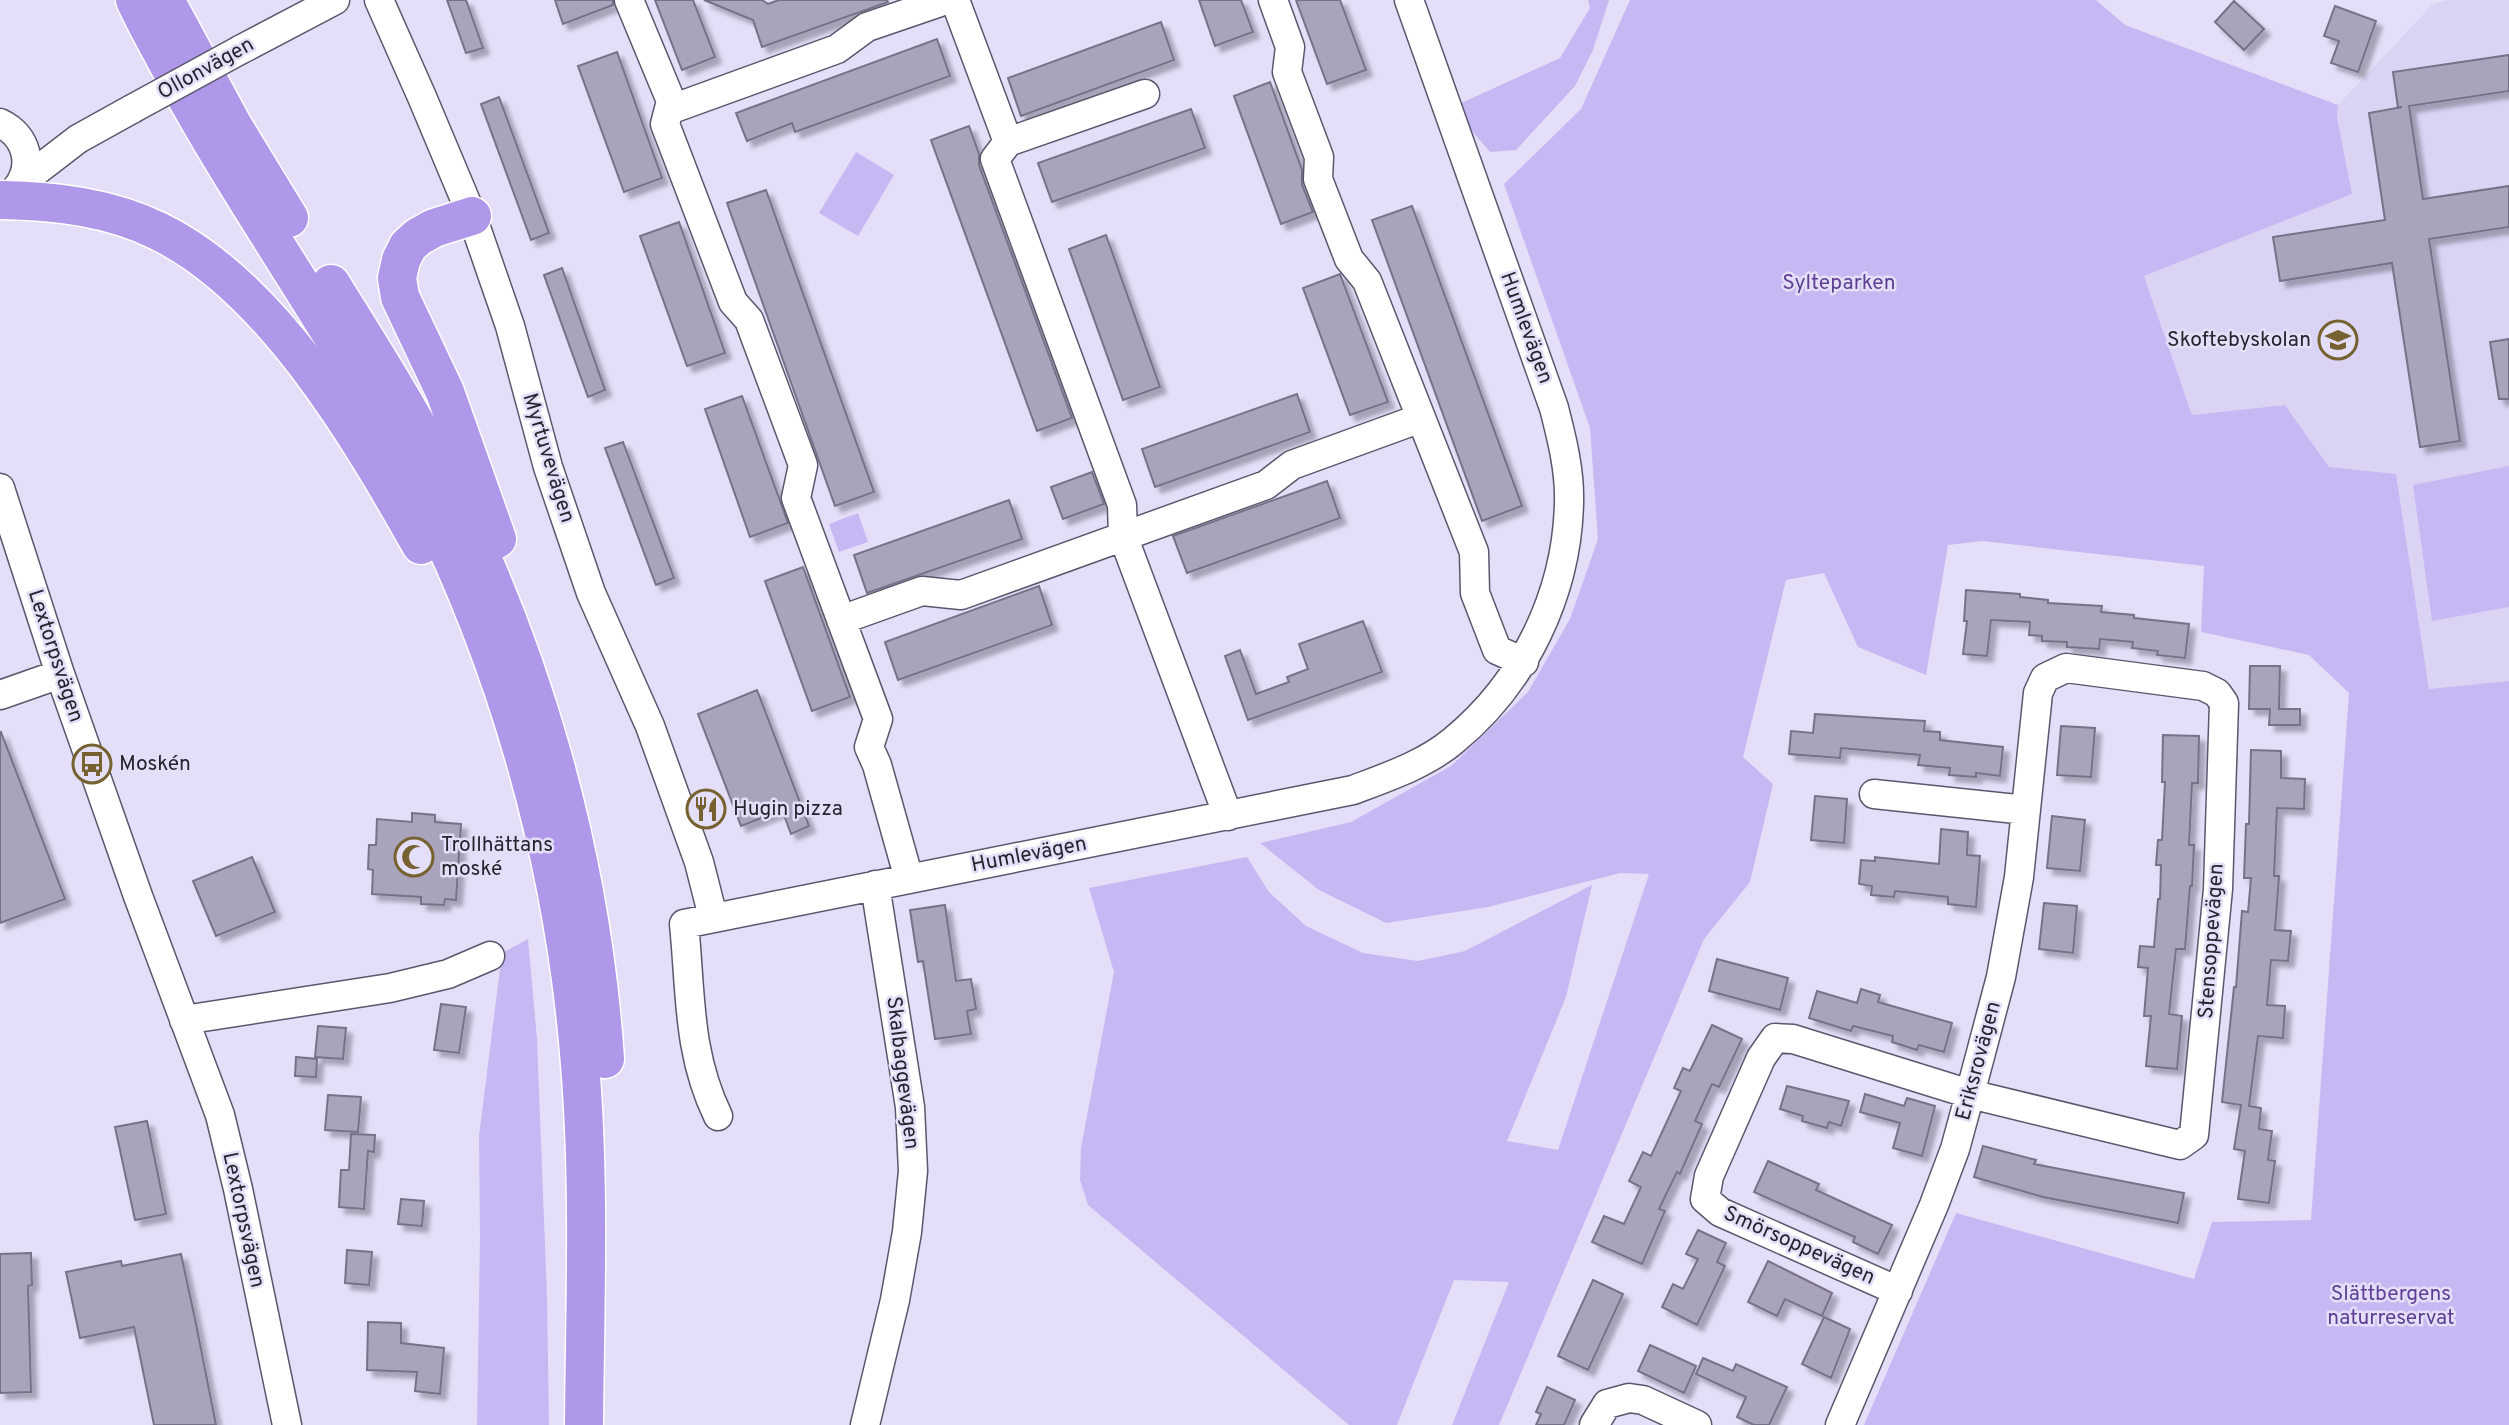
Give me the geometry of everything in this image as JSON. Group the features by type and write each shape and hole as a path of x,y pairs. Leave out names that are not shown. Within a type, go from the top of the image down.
{"highway":[{"path":"135,0 210,142 372,402 413,476 464,587 552,755 573,841 601,1003 610,1122 611,1425"},
{"path":"165,0 233,126 396,388 436,463 472,538 518,690 556,890 576,1016 584,1124 587,1241 584,1425"},
{"path":"8,194 86,208 157,230 188,248 220,272 251,301 317,381 518,690"},
{"path":"471,216 434,228 408,246 397,278 400,297 445,392 497,539 516,606 518,690"}],"street":[{"name":"Ollonvägen","path":"8,194 78,139 335,0"},
{"name":"Myrtuvevägen","path":"379,0 471,216 510,326 548,467 591,593 650,726 699,862 713,917"},
{"path":"629,0 671,101 665,124 733,302 749,320 803,466 796,498 878,719 870,747 909,879"},
{"path":"669,110 837,49 867,27 946,0"},
{"path":"955,0 1008,142"},
{"path":"1273,0 1290,47 1287,72 1319,158 1318,179 1349,259 1367,281 1474,552 1475,593 1497,650 1524,662"},
{"name":"Humlevägen","path":"718,1116 705,1088 692,1035 690,977 684,924 1353,790 1408,769 1452,742 1492,706 1524,662 1549,607 1566,553 1570,500 1564,448 1554,408 1409,0"},
{"path":"1145,94 1008,142 995,159 1122,505 1124,536 1228,817"},
{"name":"Ollonvägen","path":"9,129 55,141 78,139"},
{"path":"8,194 26,170 27,158 24,145 9,129"},
{"path":"841,620 922,591 961,595 1266,485 1292,465 1420,418"},
{"name":"Lextorpsvägen","path":"0,488 60,674 220,1115 287,1425"},
{"name":"Stensoppevägen","path":"1970,1094 2180,1145 2194,1135 2218,889 2224,703 2217,693 2203,685 2066,668 2045,678"},
{"path":"0,695 60,674"},
{"name":"Eriksrovägen","path":"1840,1425 1955,1149 2001,977 2019,877 2038,693 2045,678"},
{"path":"1874,794 2026,810"},
{"name":"Skalbaggevägen","path":"865,1425 895,1300 914,1171 910,1107 875,885"},
{"path":"184,1020 390,988 448,974 490,956"},
{"name":"Smörsoppevägen","path":"1898,1291 1720,1212 1705,1199 1709,1176 1761,1058 1775,1038 1793,1039 1970,1094"},
{"path":"1594,1425 1607,1404 1629,1398 1643,1400 1697,1425"}],"shaded area":[{"name":"Skoftebyskolan","path":"2448,0 2509,0 2509,681 2429,689 2396,474 2329,467 2285,405 2192,415 2144,275 2352,194 2337,117 2338,105 2433,4"}],"green space":[{"path":"1588,0 1609,0 1593,50 1575,86 1516,150 1490,152 1465,123 1459,104 1560,58 1590,8"},
{"path":"1630,0 2096,0 2125,25 2338,105 2337,117 2352,194 2144,276 2192,415 2285,405 2329,467 2396,474 2429,689 2509,681 2509,1425 1864,1425 1956,1213 2194,1279 2212,1222 2311,1220 2349,693 2309,655 2201,632 2204,566 1982,541 1948,545 1926,675 1858,647 1824,573 1786,580 1743,757 1773,784 1750,882 1704,939 1499,1425 1452,1425 1509,1282 1454,1280 1397,1425 1349,1425 1088,1205 1080,1180 1081,1148 1114,972 1089,888 1247,857 1269,892 1306,926 1363,953 1418,961 1465,951 1592,885 1566,997 1507,1141 1558,1150 1649,874 1620,873 1488,907 1386,923 1319,890 1260,843 1351,822 1451,766 1528,692 1570,619 1598,539 1590,428 1504,184 1581,109"},
{"path":"856,152 894,175 858,236 819,213"},
{"path":"2509,466 2509,607 2432,621 2413,485"},
{"path":"858,513 868,542 839,552 829,524"},
{"path":"528,939 537,1039 549,1425 477,1425 479,1136 502,953"}],"building":[{"path":"447,0 466,0 483,48 466,53"},
{"path":"555,0 613,0 613,5 563,24"},
{"path":"655,0 693,0 715,57 682,70"},
{"path":"704,0 762,0 768,4 779,0 888,2 762,47 753,20"},
{"path":"1199,0 1241,0 1253,32 1215,46"},
{"path":"1296,0 1340,0 1366,70 1327,84"},
{"path":"2234,1 2264,29 2244,50 2215,22"},
{"path":"2335,6 2376,21 2358,72 2331,63 2339,41 2324,36"},
{"path":"1161,22 1174,60 1021,116 1008,78"},
{"path":"937,39 950,76 795,132 792,123 747,141 736,113"},
{"path":"617,52 662,178 624,192 578,66"},
{"path":"2509,55 2509,91 2409,106 2423,199 2509,186 2509,227 2429,239 2460,441 2420,447 2392,263 2280,281 2273,237 2385,220 2369,113 2398,108 2393,72"},
{"path":"1270,82 1302,170 1302,185 1313,212 1281,224 1234,96"},
{"path":"499,97 549,233 531,240 481,104"},
{"path":"1191,109 1205,148 1052,202 1038,163"},
{"path":"969,126 979,154 979,165 1072,418 1037,431 931,140"},
{"path":"766,190 874,492 835,506 727,203"},
{"path":"1412,206 1522,506 1482,521 1372,220"},
{"path":"679,222 725,353 687,366 640,236"},
{"path":"1106,235 1160,387 1123,400 1069,249"},
{"path":"562,268 605,390 588,397 544,275"},
{"path":"1340,274 1388,402 1350,415 1303,288"},
{"path":"2509,339 2509,399 2499,399 2490,342"},
{"path":"1297,394 1310,432 1155,487 1142,449"},
{"path":"742,396 788,523 750,537 705,409"},
{"path":"623,442 674,578 656,585 605,448"},
{"path":"1092,472 1104,504 1063,519 1051,487"},
{"path":"1327,481 1340,518 1187,573 1173,536"},
{"path":"1009,500 1022,539 867,593 854,555"},
{"path":"803,567 850,697 812,711 765,581"},
{"path":"1039,586 1052,625 898,680 885,642"},
{"path":"1966,590 2020,594 2020,597 2048,600 2048,603 2102,606 2101,612 2189,624 2185,658 2157,655 2158,651 2132,648 2133,642 2100,639 2099,649 2067,647 2067,642 2042,641 2042,636 2029,635 2030,622 1991,620 1987,656 1963,654 1967,621 1964,621"},
{"path":"1363,621 1382,672 1248,720 1225,656 1240,650 1256,694 1289,682 1287,677 1308,669 1299,644"},
{"path":"2250,666 2280,666 2279,709 2300,709 2300,725 2269,725 2270,709 2249,709"},
{"path":"757,690 809,826 791,834 782,810 741,826 698,714"},
{"path":"1815,714 1925,721 1924,731 1940,732 1940,740 2003,747 2000,776 1976,773 1976,777 1949,775 1950,768 1918,765 1920,755 1841,748 1840,758 1789,754 1791,731 1813,733"},
{"path":"2061,726 2095,728 2091,777 2057,775"},
{"path":"0,733 65,899 0,923"},
{"path":"2163,735 2199,736 2198,783 2192,783 2189,845 2194,845 2192,886 2185,949 2176,949 2169,1014 2182,1016 2177,1069 2146,1066 2151,1016 2144,1016 2148,968 2138,967 2140,946 2154,947 2160,899 2161,865 2156,865 2158,840 2162,840 2165,782 2162,782"},
{"path":"2251,750 2281,751 2281,778 2305,779 2304,809 2277,808 2274,876 2279,876 2275,930 2291,931 2288,961 2271,960 2267,1005 2285,1006 2283,1038 2258,1036 2249,1106 2261,1108 2259,1129 2272,1131 2268,1160 2275,1161 2269,1203 2238,1199 2245,1151 2234,1149 2241,1105 2222,1102 2242,911 2248,912 2251,878 2244,878"},
{"path":"1815,796 1847,799 1844,843 1811,840"},
{"name":"Trollhättans moské","path":"412,813 435,815 435,822 461,824 456,900 445,899 444,905 421,904 421,897 372,894 373,870 368,869 369,845 376,845 377,819 412,822"},
{"path":"2052,816 2085,820 2080,871 2047,868"},
{"path":"1941,829 1968,832 1967,855 1980,856 1976,907 1948,904 1948,897 1895,891 1894,897 1871,895 1872,886 1859,884 1861,860 1875,861 1875,857 1939,864"},
{"path":"252,857 275,912 216,936 193,881"},
{"path":"2044,903 2077,906 2073,953 2039,949"},
{"path":"945,905 956,981 971,979 976,1009 967,1011 971,1034 935,1039 923,961 918,962 910,910"},
{"path":"1717,959 1788,978 1780,1010 1709,991"},
{"path":"1861,989 1880,995 1878,1002 1952,1023 1944,1052 1919,1045 1917,1050 1892,1042 1893,1036 1853,1026 1851,1031 1809,1018 1817,991 1857,1003"},
{"path":"441,1004 466,1007 459,1053 434,1050"},
{"path":"1712,1025 1742,1039 1719,1087 1712,1084 1695,1121 1702,1124 1680,1174 1677,1172 1659,1209 1665,1211 1642,1264 1592,1242 1604,1216 1624,1224 1641,1187 1629,1181 1643,1152 1651,1156 1681,1091 1674,1088 1683,1068 1690,1071"},
{"path":"318,1026 346,1028 343,1059 315,1057"},
{"path":"296,1057 317,1059 316,1077 295,1076"},
{"path":"1787,1086 1849,1101 1841,1126 1829,1122 1827,1128 1802,1121 1803,1116 1780,1109"},
{"path":"1865,1094 1904,1106 1907,1098 1935,1106 1922,1156 1893,1148 1900,1123 1860,1112"},
{"path":"328,1095 361,1097 358,1132 325,1130"},
{"path":"147,1121 166,1214 135,1220 115,1127"},
{"path":"351,1134 375,1135 374,1152 368,1151 364,1209 339,1207 341,1170 349,1170"},
{"path":"1983,1146 2036,1160 2034,1164 2184,1193 2178,1223 2043,1197 1974,1177"},
{"path":"1768,1161 1819,1184 1816,1190 1892,1225 1878,1254 1853,1242 1855,1237 1754,1192"},
{"path":"401,1199 424,1201 422,1226 398,1224"},
{"path":"1698,1230 1726,1243 1717,1262 1725,1266 1697,1325 1662,1307 1673,1284 1683,1289 1698,1259 1686,1254"},
{"path":"347,1250 372,1252 369,1285 345,1283"},
{"path":"31,1253 32,1285 28,1286 31,1392 0,1393 0,1254"},
{"path":"181,1254 216,1425 154,1425 134,1327 80,1338 66,1272 121,1261 122,1266"},
{"path":"1768,1261 1832,1293 1822,1316 1785,1299 1777,1316 1748,1302"},
{"path":"1593,1280 1623,1294 1588,1370 1558,1356"},
{"path":"1824,1317 1850,1329 1831,1378 1802,1364"},
{"path":"368,1322 401,1323 401,1343 444,1348 440,1394 415,1391 417,1372 367,1370"},
{"path":"1650,1345 1696,1366 1684,1393 1638,1371"},
{"path":"1703,1358 1733,1371 1736,1364 1787,1387 1769,1425 1754,1425 1737,1417 1746,1397 1696,1374"},
{"path":"1547,1387 1575,1400 1564,1425 1536,1425 1541,1414 1536,1412"}],"place":[{"name":"Skoftebyskolan","path":"2338,340"},
{"name":"Moskén","path":"92,764"},
{"name":"Hugin pizza","path":"706,809"},
{"name":"Trollhättans moské","path":"414,857"}],"park label":[{"name":"Sylteparken","path":"1839,283"},
{"name":"Slättbergens naturreservat","path":"2391,1306"}]}
